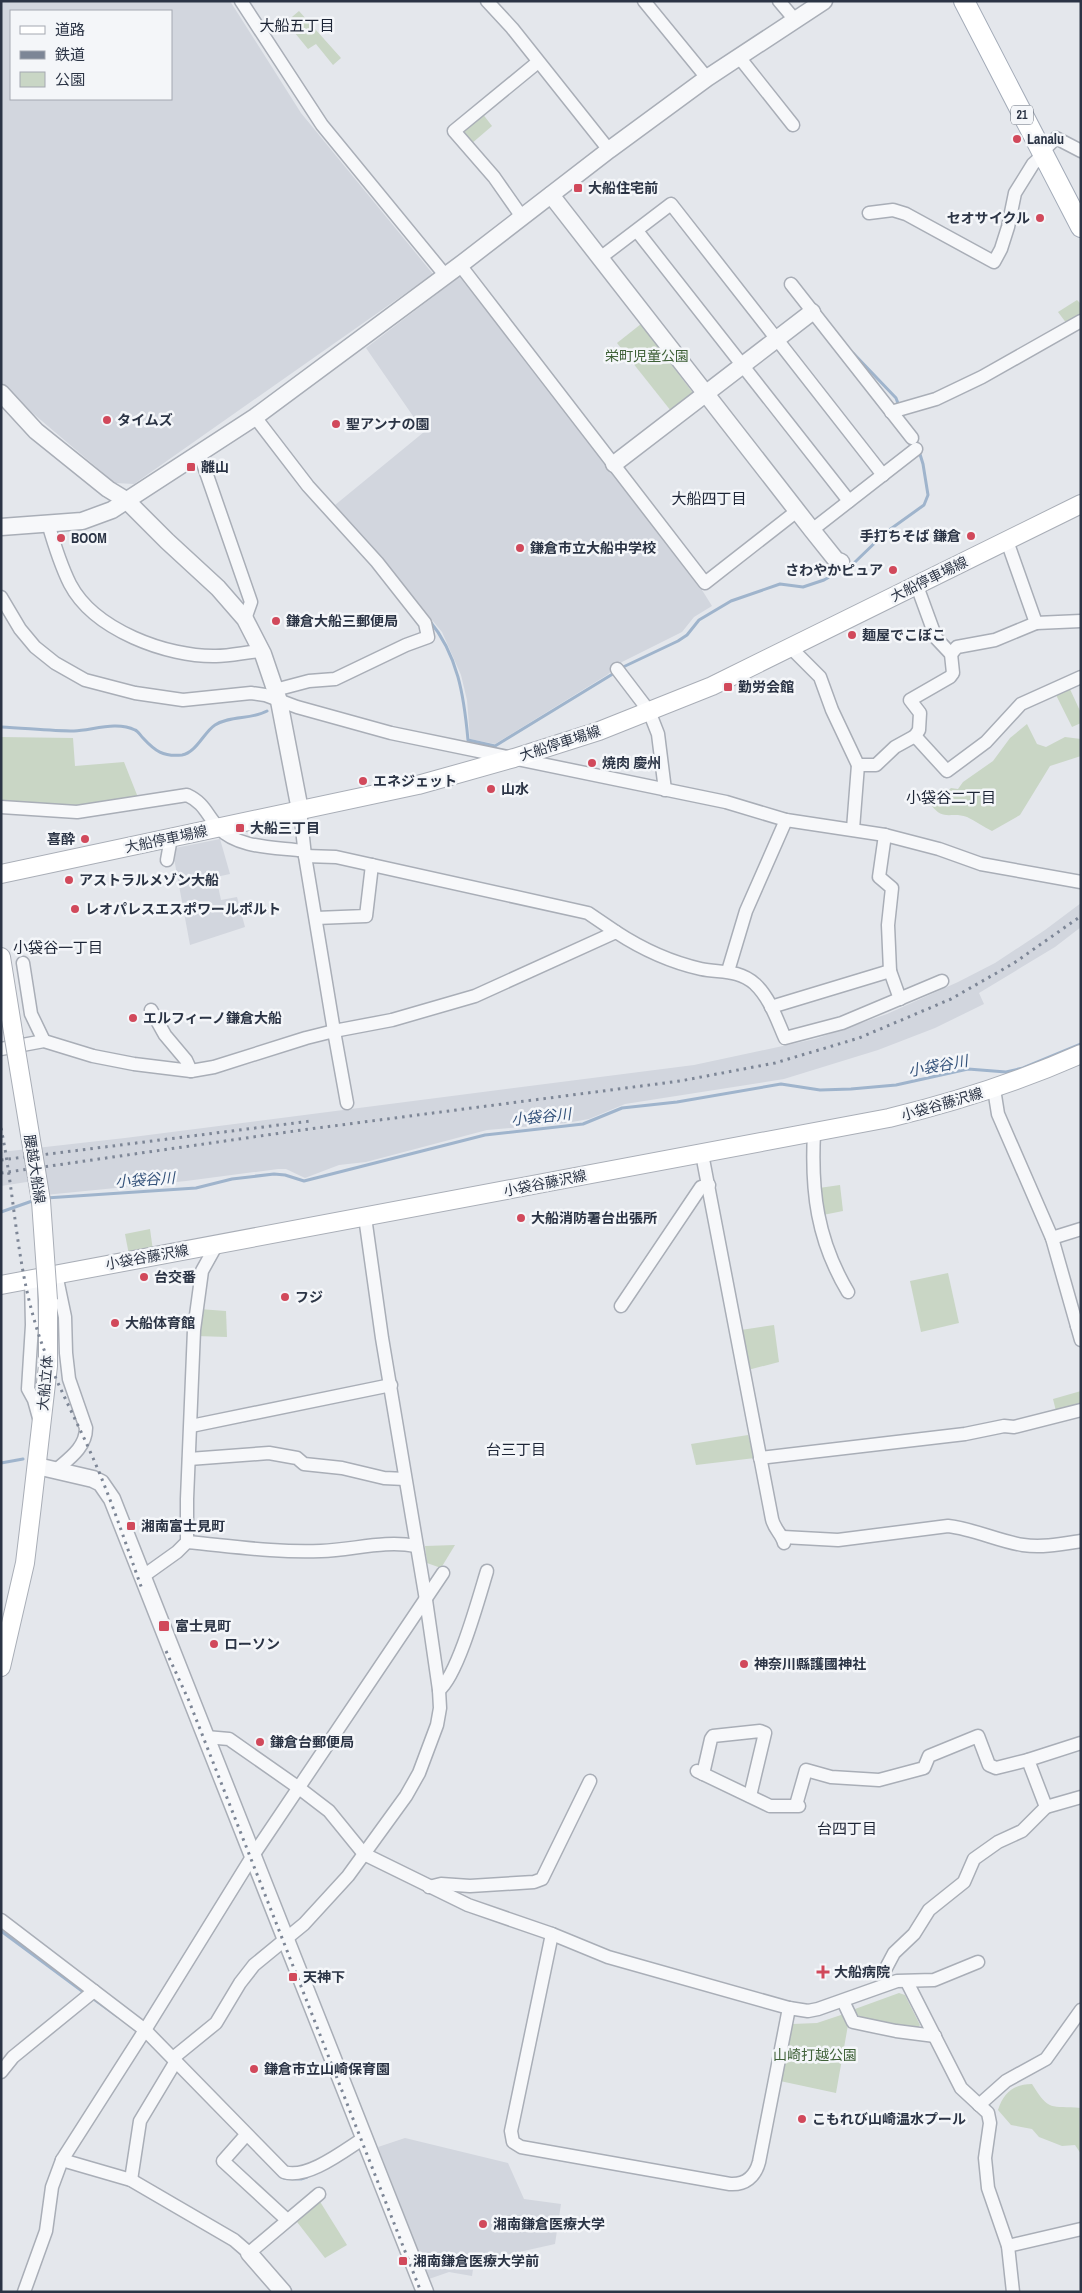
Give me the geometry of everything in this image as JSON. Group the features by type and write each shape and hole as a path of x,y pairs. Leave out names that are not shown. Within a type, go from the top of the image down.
{"main road":[{"name":"21","path":"964,1 1081,227"},
{"name":"大船停車場線","path":"1,874 418,785 514,758 599,731 712,686 1081,504"},
{"path":"1,957 8,1044"},
{"name":"腰越大船線","path":"8,1044 41,1201 48,1300"},
{"name":"小袋谷藤沢線","path":"1,1284 814,1133 942,1106 994,1089 1081,1054"},
{"name":"大船立体","path":"37,1466 48,1366 48,1300"},
{"path":"1,1667 25,1563 37,1466"}],"street":[{"path":"240,1 322,125 445,275"},
{"path":"487,1 512,28 609,150"},
{"path":"644,1 708,78"},
{"path":"779,1 795,20"},
{"path":"1,527 82,521 112,510 199,452 255,418 460,265 609,150 708,78 824,1"},
{"path":"739,57 793,125"},
{"path":"522,217 494,177 454,131 538,62"},
{"path":"869,213 893,210 906,214 994,262 1002,249 1014,193 1033,164 1056,138 1081,151"},
{"path":"551,196 812,530 836,560 841,562"},
{"path":"600,258 671,204 883,475"},
{"path":"637,231 849,501"},
{"path":"460,265 705,583 797,511"},
{"path":"790,284 914,444 883,475 812,530"},
{"path":"614,464 812,312"},
{"path":"891,412 936,399 982,377 1081,321"},
{"path":"1,393 36,431 108,489 126,500 218,588 245,619 262,651 277,695 300,810 305,853 346,1103"},
{"path":"1,597 20,630 35,647 55,663 85,680 158,698 183,700 251,694 273,697 309,681 335,679 406,645 428,637 425,623 377,562 308,486 255,418"},
{"path":"199,452 251,602 245,619"},
{"path":"48,523 70,584 79,597 104,620 126,634 149,644 192,654 216,656 262,651"},
{"path":"1007,541 1036,622"},
{"path":"858,765 876,765 895,747 915,736 919,730 920,713 910,700 954,673 951,654 936,638 917,586"},
{"path":"951,654 957,648 995,640 1036,622 1081,621"},
{"path":"790,647 820,677 832,710 858,765 853,829"},
{"path":"617,670 649,711 658,734 665,790"},
{"path":"915,736 947,771 986,742 1021,704 1081,677"},
{"path":"277,695 391,733 726,802 786,820 885,835 939,849 981,864 1081,882"},
{"path":"1,808 77,812 187,795 202,804 218,828 228,836 249,844 336,857 588,913 640,948 676,962 702,969 728,971 754,983 771,1007 785,1038 842,1023 942,981"},
{"path":"728,971 746,911 786,820"},
{"path":"885,835 879,877 892,888 888,925 890,971 900,999"},
{"path":"166,860 171,838"},
{"path":"316,918 366,916 372,865"},
{"path":"8,1044 44,1041 102,1058 191,1071 214,1067 306,1038 392,1020 475,996 616,932"},
{"path":"23,964 31,1014 44,1041"},
{"path":"771,1007 890,971"},
{"path":"151,1010 165,1035 186,1060 191,1071"},
{"path":"994,1089 998,1114 1052,1238 1079,1325 1081,1340"},
{"path":"814,1133 812,1170 819,1224 834,1268 848,1292"},
{"path":"702,1154 774,1526 783,1540 838,1540 948,1526 964,1528 995,1538 1032,1546 1044,1547 1081,1541"},
{"path":"621,1306 701,1187 709,1185"},
{"path":"131,2180 140,2120 175,2060 216,2023 240,1983 254,1965 304,1924 348,1876 406,1796 419,1773 437,1725 440,1708 426,1600 390,1385 365,1217"},
{"path":"1052,1238 1081,1229"},
{"path":"142,1577 187,1542 194,1330 202,1270 218,1244"},
{"path":"56,1274 65,1317 69,1379 86,1428 86,1436 75,1453 56,1470"},
{"path":"31,1279 32,1324 28,1389 34,1400 41,1431"},
{"path":"191,1426 390,1385"},
{"path":"760,1458 965,1434 1004,1426 1014,1427 1081,1410"},
{"path":"189,1459 269,1453 297,1458 304,1464 335,1467 384,1478 405,1479"},
{"path":"37,1466 93,1480 101,1483 108,1492 425,2292"},
{"path":"187,1542 238,1547 320,1551 392,1544 416,1546"},
{"path":"438,1690 445,1685 452,1672 468,1631 487,1571"},
{"path":"24,2292 46,2231 52,2187 62,2160 146,2030 252,1856 426,1600 442,1572"},
{"path":"750,1796 765,1733 760,1731 714,1736 711,1739 699,1772 770,1806 797,1806 806,1770 831,1777 879,1780 924,1768 928,1756 978,1736 989,1765 996,1768 1081,1743"},
{"path":"206,1737 229,1739 299,1788 329,1811 364,1854 468,1905 552,1934 608,1957 789,2008 808,2011 843,2001 896,1981 934,1980 978,1962"},
{"path":"1028,1760 1046,1807"},
{"path":"429,1887 441,1884 470,1886 524,1883 542,1879 590,1781"},
{"path":"885,1970 894,1953 914,1934 929,1910 964,1882 974,1859 998,1842 1022,1831 1046,1807 1081,1797"},
{"path":"1,1920 146,2030 284,2172 294,2175 307,2172 364,2138"},
{"path":"552,1934 512,2131 513,2142 520,2147 730,2184 747,2181 756,2171 759,2162 789,2008"},
{"path":"907,1982 961,2088 988,2113 990,2123 985,2158 988,2188 1008,2246 1013,2292"},
{"path":"1,2072 13,2057 94,1991"},
{"path":"843,2001 852,2022 935,2036"},
{"path":"979,2105 1006,2081 1046,2059 1081,2010"},
{"path":"246,2135 223,2161 286,2219"},
{"path":"62,2160 131,2180 234,2240 249,2252 283,2292"},
{"path":"249,2252 286,2219 319,2194"},
{"path":"1008,2246 1081,2229"}],"shaded area":[{"path":"1,1 230,1 301,113 433,274 134,484 115,483 16,399 1,382"},
{"name":"鎌倉市立大船中学校","path":"463,274 702,590 712,606 694,617 682,632 622,662 607,675 495,744 470,739 467,700 461,675 442,632 335,505 424,432 366,348"},
{"path":"220,839 230,874 216,877 221,900 237,897 245,927 190,945 173,853 175,848"},
{"path":"1081,903 1081,927 1055,947 979,993 984,1004 935,1028 878,1050 784,1079 625,1104 589,1119 566,1123 487,1130 366,1162 339,1165 305,1178 286,1169 278,1169 186,1181 35,1196 33,1181 1,1186 1,1152 125,1138 694,1065 815,1039 887,1014 958,982 995,963 1045,930"},
{"name":"湘南鎌倉医療大学","path":"405,2138 508,2163 524,2199 561,2204 555,2244 474,2262 472,2276 449,2272 429,2279 378,2147"}],"green space":[{"path":"299,11 341,58 333,65 316,44 308,49 286,22"},
{"path":"482,113 492,126 471,144 462,132"},
{"path":"1077,300 1081,304 1081,317 1067,324 1058,312"},
{"name":"栄町児童公園","path":"641,324 693,393 693,397 671,411 617,343"},
{"path":"1069,687 1081,713 1081,723 1072,727 1055,693"},
{"path":"1027,724 1037,744 1046,747 1065,737 1081,739 1081,756 1050,766 1020,815 992,831 961,815 944,815 931,805 951,788 958,789 963,782 993,761 1010,738"},
{"path":"1,737 73,738 75,766 124,762 139,800 77,808 1,804"},
{"path":"840,1185 843,1211 823,1215 819,1188"},
{"path":"150,1229 153,1251 129,1255 125,1234"},
{"path":"948,1273 959,1323 921,1332 910,1281"},
{"path":"199,1309 226,1311 227,1337 196,1336"},
{"path":"774,1325 779,1362 748,1370 741,1330"},
{"path":"1081,1391 1081,1405 1056,1411 1053,1399"},
{"path":"748,1435 755,1458 696,1465 691,1444"},
{"path":"455,1545 441,1568 427,1563 425,1546"},
{"path":"899,1993 905,1995 920,2025 917,2029 853,2018 852,2015 855,2009"},
{"name":"山崎打越公園","path":"844,2014 848,2025 836,2093 780,2081 792,2024 817,2023"},
{"path":"1032,2084 1047,2104 1057,2107 1081,2108 1081,2154 1075,2145 1062,2146 1039,2137 1032,2129 1011,2125 998,2110 1006,2094 1020,2086"},
{"path":"319,2200 347,2245 325,2258 294,2218"}],"waterway":[{"path":"853,353 896,398 899,406"},
{"path":"621,668 678,641 687,635 699,620 731,601 780,584 803,587 824,580 854,563 885,533 924,505 928,495 919,451"},
{"path":"429,620 447,647 458,677 462,692 468,740 495,746 616,672"},
{"path":"1,727 56,731 74,731 113,726 128,727 136,731 160,752 170,755 182,755 192,750 215,725 267,711"},
{"name":"小袋谷川","path":"46,1198 196,1188 232,1179 274,1174 285,1175 304,1181 485,1135 583,1124 622,1108 677,1102 781,1084 820,1090 851,1089 896,1085 968,1069 1006,1072 1023,1068 1081,1044"},
{"name":"小袋谷川","path":"1,1212 35,1200"},
{"path":"1,1463 23,1459"},
{"path":"1,1931 86,1994"},
{"path":"91,1997 117,2016"},
{"path":"284,2178 301,2179 307,2177"}],"railway":[{"path":"1,1173 302,1130 680,1081 775,1063 859,1038 951,999 1014,963 1081,916"},
{"path":"1,1160 311,1121"},
{"path":"1,1128 23,1272 39,1337 100,1474 142,1589"},
{"path":"166,1651 189,1701 421,2292"}],"place":[{"name":"Lanalu","path":"1017,139"},
{"name":"大船住宅前","path":"578,188"},
{"name":"セオサイクル","path":"1040,218"},
{"name":"タイムズ","path":"107,420"},
{"name":"聖アンナの園","path":"336,424"},
{"name":"離山","path":"191,467"},
{"name":"手打ちそば 鎌倉","path":"971,536"},
{"name":"BOOM","path":"61,538"},
{"name":"鎌倉市立大船中学校","path":"520,548"},
{"name":"さわやかピュア","path":"893,570"},
{"name":"鎌倉大船三郵便局","path":"276,621"},
{"name":"麺屋でこぼこ","path":"852,635"},
{"name":"勤労会館","path":"728,687"},
{"name":"焼肉 慶州","path":"592,763"},
{"name":"エネジェット","path":"363,781"},
{"name":"山水","path":"491,789"},
{"name":"大船三丁目","path":"240,828"},
{"name":"喜酔","path":"85,839"},
{"name":"アストラルメゾン大船","path":"69,880"},
{"name":"レオパレスエスポワールポルト","path":"75,909"},
{"name":"エルフィーノ鎌倉大船","path":"133,1018"},
{"name":"大船消防署台出張所","path":"521,1218"},
{"name":"台交番","path":"144,1277"},
{"name":"フジ","path":"285,1297"},
{"name":"大船体育館","path":"115,1323"},
{"name":"湘南富士見町","path":"131,1526"},
{"name":"富士見町","path":"164,1626"},
{"name":"ローソン","path":"214,1644"},
{"name":"神奈川縣護國神社","path":"744,1664"},
{"name":"鎌倉台郵便局","path":"260,1742"},
{"name":"大船病院","path":"823,1972"},
{"name":"天神下","path":"293,1977"},
{"name":"鎌倉市立山崎保育園","path":"254,2069"},
{"name":"こもれび山崎温水プール","path":"802,2119"},
{"name":"湘南鎌倉医療大学","path":"483,2224"},
{"name":"湘南鎌倉医療大学前","path":"403,2261"}],"district":[{"name":"大船五丁目","path":"297,26"},
{"name":"大船四丁目","path":"709,499"},
{"name":"小袋谷二丁目","path":"951,798"},
{"name":"小袋谷一丁目","path":"58,948"},
{"name":"台三丁目","path":"516,1450"},
{"name":"台四丁目","path":"847,1829"}]}
